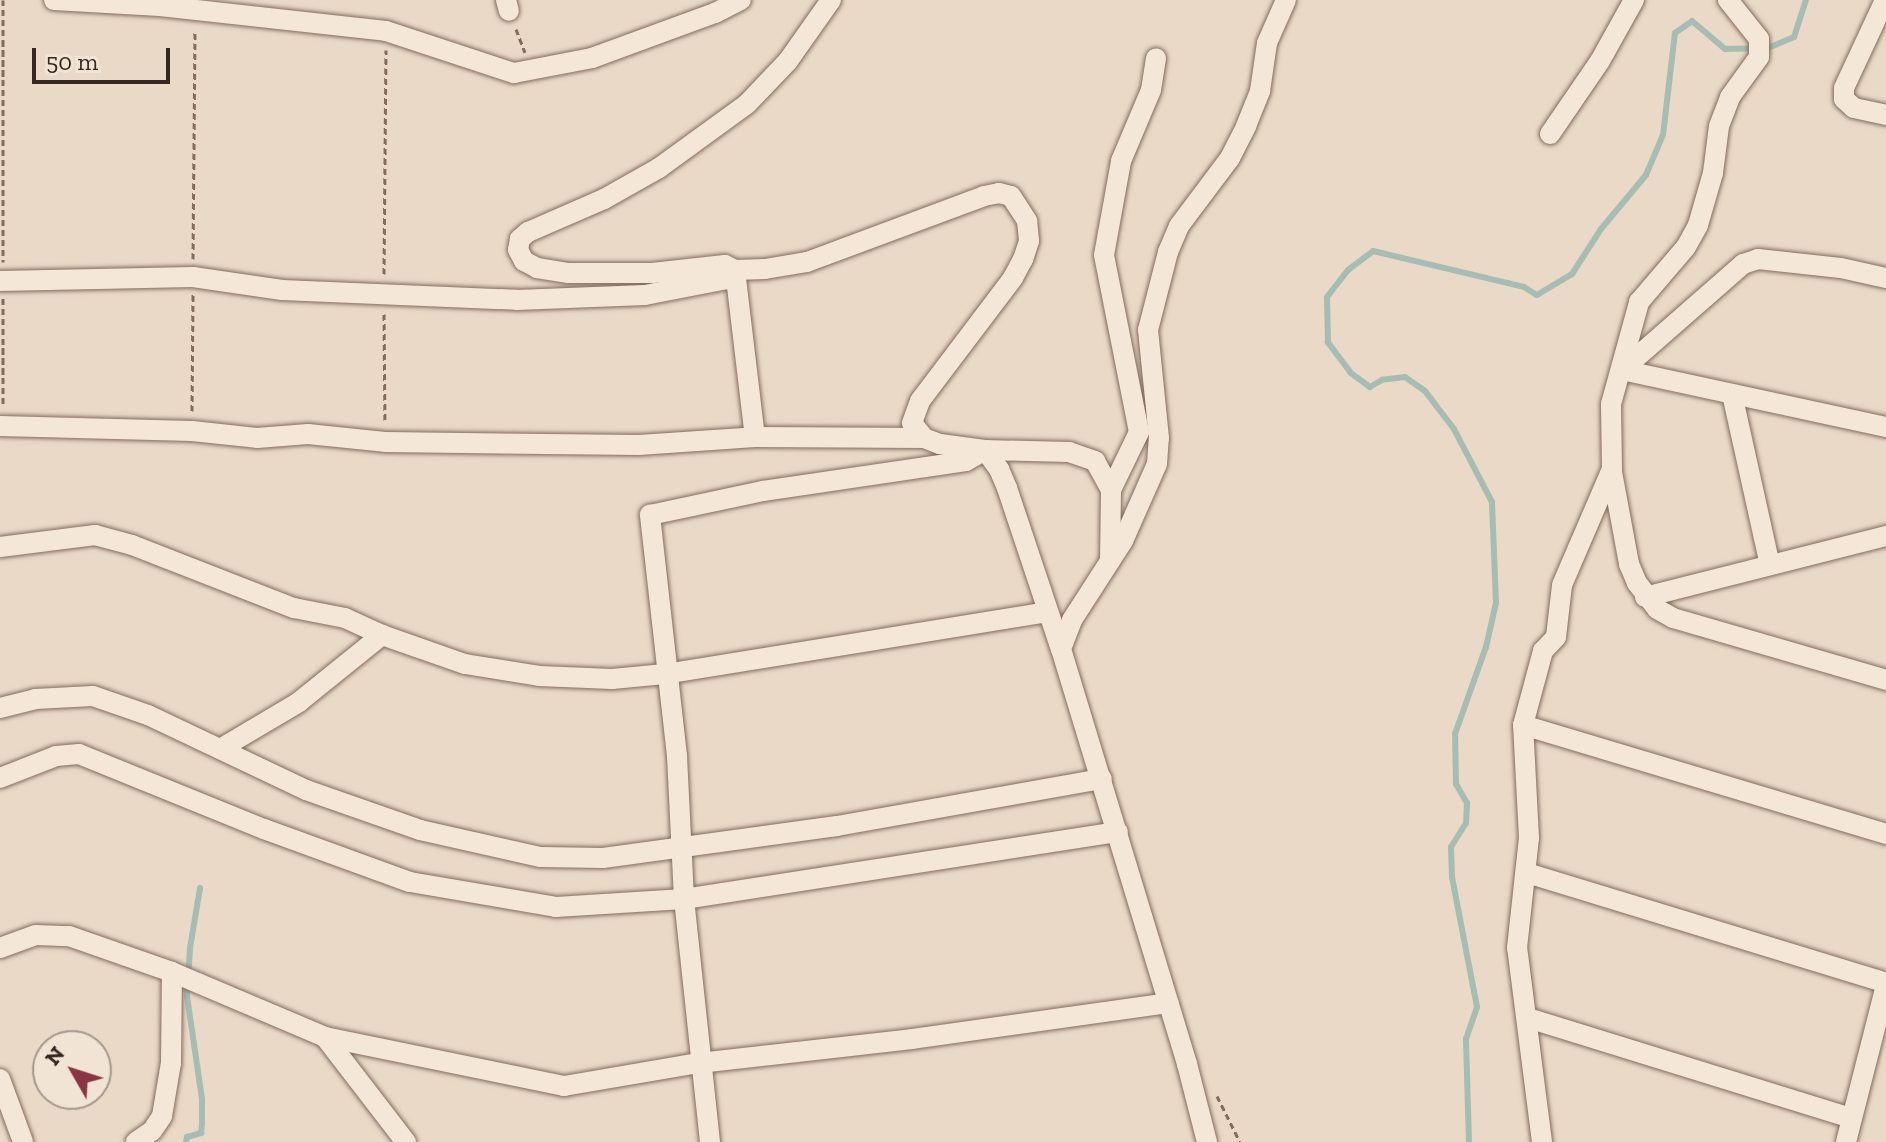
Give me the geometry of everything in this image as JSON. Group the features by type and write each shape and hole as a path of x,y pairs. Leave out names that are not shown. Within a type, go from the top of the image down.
{"street":[{"path":"54,0 386,31 497,69 532,72 634,45 741,0"},
{"path":"831,0 788,61 747,104 659,168 604,199 528,232 520,239 518,250 524,261 537,268 569,273 652,273 725,265 735,270 807,262 984,196 999,193 1011,196 1027,221 1029,241 1023,259 1013,278 920,401 912,423 924,438"},
{"path":"1061,649 1072,620 1134,520 1157,464 1159,438 1148,330 1168,252 1179,226 1230,158 1246,126 1260,91 1267,43 1286,0"},
{"path":"1550,134 1600,61 1634,0"},
{"path":"1728,0 1759,39 1759,57 1730,97 1719,126 1713,173 1698,225 1686,247 1639,302 1611,404 1612,469 1629,564 1645,597 1673,618 1886,680"},
{"path":"1885,0 1844,88 1844,99 1854,108 1886,115"},
{"path":"1110,561 1111,490 1139,432 1104,255 1121,161 1151,90 1156,58"},
{"path":"1622,370 1743,264 1758,259 1841,268 1886,278"},
{"path":"2,281 193,277 282,290 517,300 612,298 675,291 727,279 735,270"},
{"path":"735,270 755,437"},
{"path":"1622,370 1886,427"},
{"path":"1732,394 1770,565"},
{"path":"2,426 192,431 257,438 308,434 385,442 639,445 755,437 924,438 985,450 1085,455 1095,461 1111,490"},
{"path":"985,450 999,469 1007,488 1061,649 1118,832 1207,1142"},
{"path":"710,1142 699,1063 684,899 677,756 665,674 650,515 763,491 966,461 985,450"},
{"path":"1542,1142 1517,948 1529,838 1523,725 1543,651 1556,637 1562,585 1612,469"},
{"path":"0,547 95,535 132,545 294,608 345,618 382,635 465,664 500,672 612,679 665,674 1047,612"},
{"path":"1645,597 1886,536"},
{"path":"220,749 299,702 382,635"},
{"path":"0,708 35,699 93,696 124,705 306,790 420,830 540,857 603,858 683,844 837,826 1102,779"},
{"path":"1523,725 1886,834"},
{"path":"0,778 56,756 79,754 264,829 410,882 556,907 684,899 1118,832"},
{"path":"1527,873 1886,984 1846,1142"},
{"path":"0,948 51,932 172,972 325,1037 564,1086 699,1063 912,1039 1168,1003"},
{"path":"136,1142 152,1131 162,1116 171,1063 172,972"},
{"path":"1528,1018 1852,1118"},
{"path":"325,1037 406,1142"},
{"path":"0,1079 8,1125 23,1142"}],"path":[{"path":"2,426 3,0"},
{"path":"507,5 532,72"},
{"path":"192,431 195,11"},
{"path":"385,442 386,31"}],"waterway":[{"path":"1469,1142 1466,1039 1477,1007 1452,877 1451,847 1466,823 1467,803 1456,784 1455,734 1486,647 1496,603 1492,502 1454,429 1425,391 1405,377 1382,380 1370,387 1351,373 1328,342 1327,297 1348,270 1373,251 1524,287 1537,295 1572,274 1601,229 1646,175 1663,135 1675,33 1692,21 1725,49 1768,48 1794,37 1806,0"},
{"path":"186,1142 187,1137 201,1133 202,1123 202,1099 187,996 190,948 200,888"}]}
